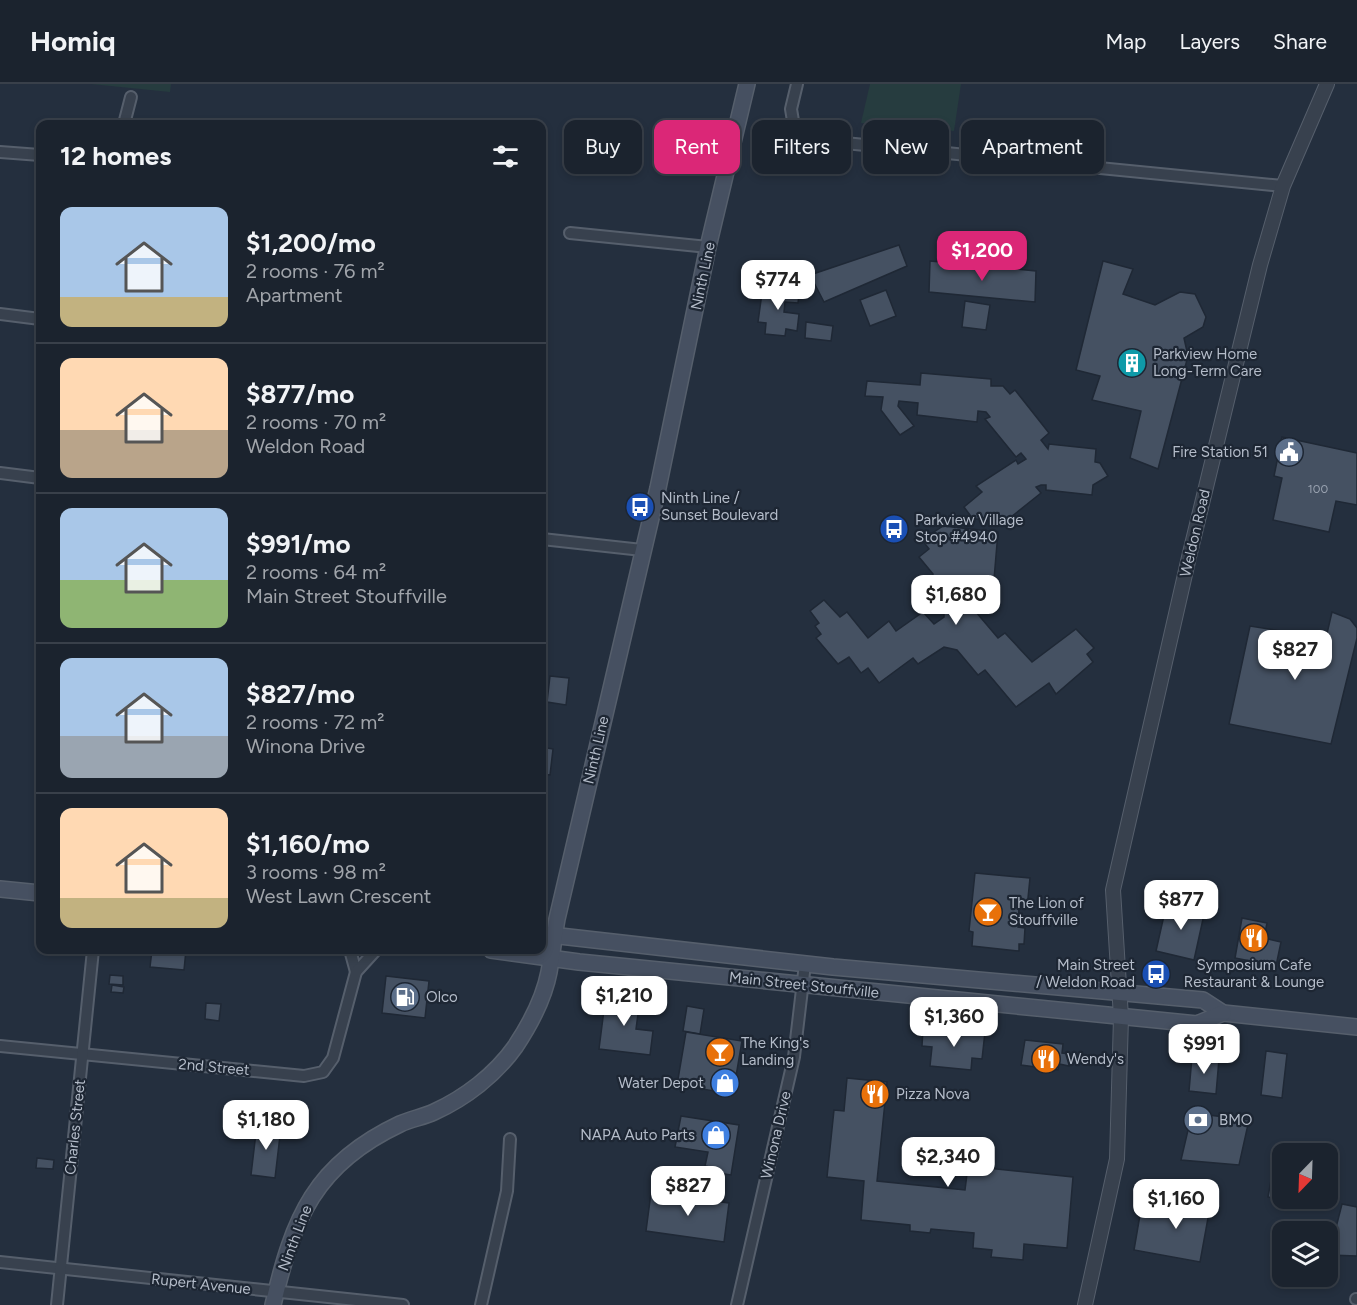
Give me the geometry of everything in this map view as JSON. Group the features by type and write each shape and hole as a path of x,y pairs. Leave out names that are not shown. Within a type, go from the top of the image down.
{"main road":[{"name":"Ninth Line","path":"274,1298 287,1251 303,1211 326,1174 352,1151 401,1124 435,1112 479,1085 514,1047 534,1013 549,974 548,934 642,550 708,247 747,84"},
{"path":"0,889 36,893"},
{"name":"Main Street Stouffville","path":"548,934 805,964 1203,1000 1223,1013 1357,1027"},
{"name":"Main Street Stouffville","path":"520,954 802,985 1197,1024 1223,1013"}],"street":[{"path":"797,84 791,109 794,127 814,140 1283,186"},
{"name":"Weldon Road","path":"1085,1305 1117,1159 1120,1017 1113,890 1189,557 1260,264 1283,186 1327,84"},
{"path":"125,120 131,97"},
{"path":"0,152 36,155"},
{"path":"570,233 708,247"},
{"path":"0,314 36,318"},
{"path":"0,473 36,478"},
{"path":"546,539 642,550"},
{"name":"Charles Street","path":"57,1305 93,954"},
{"path":"351,954 356,972"},
{"name":"2nd Street","path":"0,1046 304,1076 323,1072 333,1058 356,972 372,954"},
{"name":"Winona Drive","path":"737,1305 794,1057 805,964"},
{"path":"481,1305 507,1191 510,1139"},
{"name":"Rupert Avenue","path":"0,1262 274,1298 403,1305"}],"green space":[{"path":"91,84 171,84 170,92"},
{"path":"870,84 961,84 954,131 949,131 949,120 863,120 861,123"}],"building":[{"path":"899,245 907,266 824,302 810,275"},
{"path":"930,261 1036,271 1035,302 929,292"},
{"name":"Parkview Home Long-Term Care","path":"1103,261 1133,269 1123,294 1155,305 1180,292 1195,294 1206,317 1203,327 1184,338 1188,356 1158,469 1130,458 1141,411 1092,400 1100,376 1076,370"},
{"path":"772,283 787,285 786,293 799,294 798,303 785,302 784,312 799,314 797,331 786,329 785,336 765,334 766,323 758,322 762,293 770,294"},
{"path":"886,290 896,316 870,326 860,300"},
{"path":"965,301 990,305 986,330 962,327"},
{"path":"806,322 833,326 831,341 805,338"},
{"path":"921,373 991,379 991,386 1003,386 1010,394 1015,390 1049,433 1041,440 1048,449 1049,444 1096,449 1095,462 1100,463 1108,476 1093,485 1092,495 1046,490 1046,485 1041,485 1036,487 1041,493 1006,521 1001,516 988,515 987,519 973,519 964,507 982,492 976,486 1016,460 1018,464 1026,459 1021,453 1016,457 985,419 990,417 986,412 978,411 977,422 917,415 918,403 899,401 898,406 914,426 900,435 881,410 883,397 865,396 867,381 920,385"},
{"path":"1282,437 1357,453 1357,505 1336,501 1329,532 1273,520 1282,478 1274,476"},
{"path":"943,526 998,532 993,591 979,590 970,597 970,605 998,638 1005,633 1032,662 1076,629 1094,648 1087,654 1093,662 1056,694 1049,683 1016,707 985,670 978,675 957,650 944,647 918,664 913,658 879,683 868,668 861,673 849,657 838,664 816,638 821,634 815,626 819,623 810,611 824,600 840,617 847,612 868,638 889,621 896,631 923,612 934,624 944,617 944,612 957,613 960,592 931,586 933,574 919,557 929,549 922,540"},
{"path":"1332,612 1350,619 1357,628 1357,638 1331,744 1229,724 1250,626 1326,638"},
{"path":"550,676 569,678 566,705 547,702"},
{"path":"546,748 553,749 550,775 546,774"},
{"path":"975,873 1030,878 1027,908 1019,908 1018,927 1025,928 1024,944 1019,944 1019,951 972,946 973,932 969,931"},
{"path":"1167,902 1205,910 1194,960 1156,951"},
{"path":"1242,918 1267,923 1264,938 1281,942 1276,966 1235,958"},
{"path":"152,954 186,954 184,970 150,967"},
{"path":"110,975 123,976 123,985 109,984"},
{"name":"Olco","path":"386,976 429,981 425,1018 382,1013"},
{"path":"112,985 124,987 123,993 111,992"},
{"path":"606,994 640,999 636,1029 653,1031 650,1055 599,1049"},
{"path":"206,1003 221,1004 219,1021 205,1019"},
{"path":"687,1006 704,1009 700,1034 683,1031"},
{"path":"923,1029 979,1035 979,1032 985,1032 982,1059 972,1058 971,1070 930,1066 932,1047 922,1046"},
{"path":"686,1032 742,1041 733,1094 677,1085"},
{"name":"Wendy's","path":"1025,1040 1063,1044 1062,1053 1071,1054 1069,1066 1059,1064 1058,1070 1021,1065"},
{"path":"1266,1051 1287,1054 1282,1098 1261,1095"},
{"path":"1192,1057 1219,1059 1216,1094 1189,1091"},
{"path":"847,1078 887,1082 877,1181 965,1190 968,1166 1073,1177 1067,1248 1024,1244 1023,1260 991,1257 992,1250 973,1248 974,1233 931,1229 930,1233 910,1231 910,1225 861,1220 864,1181 827,1177 834,1110 844,1111"},
{"path":"1192,1113 1249,1120 1239,1165 1181,1160"},
{"path":"681,1116 739,1125 731,1175 718,1173 719,1169 705,1166 708,1152 675,1147"},
{"path":"257,1124 281,1127 275,1178 251,1175"},
{"path":"37,1158 54,1160 53,1169 36,1168"},
{"path":"1272,1175 1272,1198 1268,1197"},
{"path":"1186,1191 1212,1196 1200,1262 1134,1250 1141,1209 1181,1217"},
{"path":"651,1193 729,1203 724,1242 646,1231"},
{"path":"1342,1204 1357,1207 1357,1256 1338,1255 1338,1221"}],"place":[{"name":"Parkview Home Long-Term Care","path":"1132,363"},
{"name":"Fire Station 51","path":"1289,452"},
{"name":"Ninth Line / Sunset Boulevard","path":"640,507"},
{"name":"Parkview Village Stop #4940","path":"894,529"},
{"name":"The Lion of Stouffville","path":"988,912"},
{"name":"Symposium Cafe Restaurant & Lounge","path":"1254,938"},
{"name":"Main Street / Weldon Road","path":"1156,974"},
{"name":"Olco","path":"405,997"},
{"name":"The King's Landing","path":"720,1052"},
{"name":"Wendy's","path":"1046,1059"},
{"name":"Water Depot","path":"725,1083"},
{"name":"Pizza Nova","path":"875,1094"},
{"name":"BMO","path":"1198,1120"},
{"name":"NAPA Auto Parts","path":"716,1135"}]}
